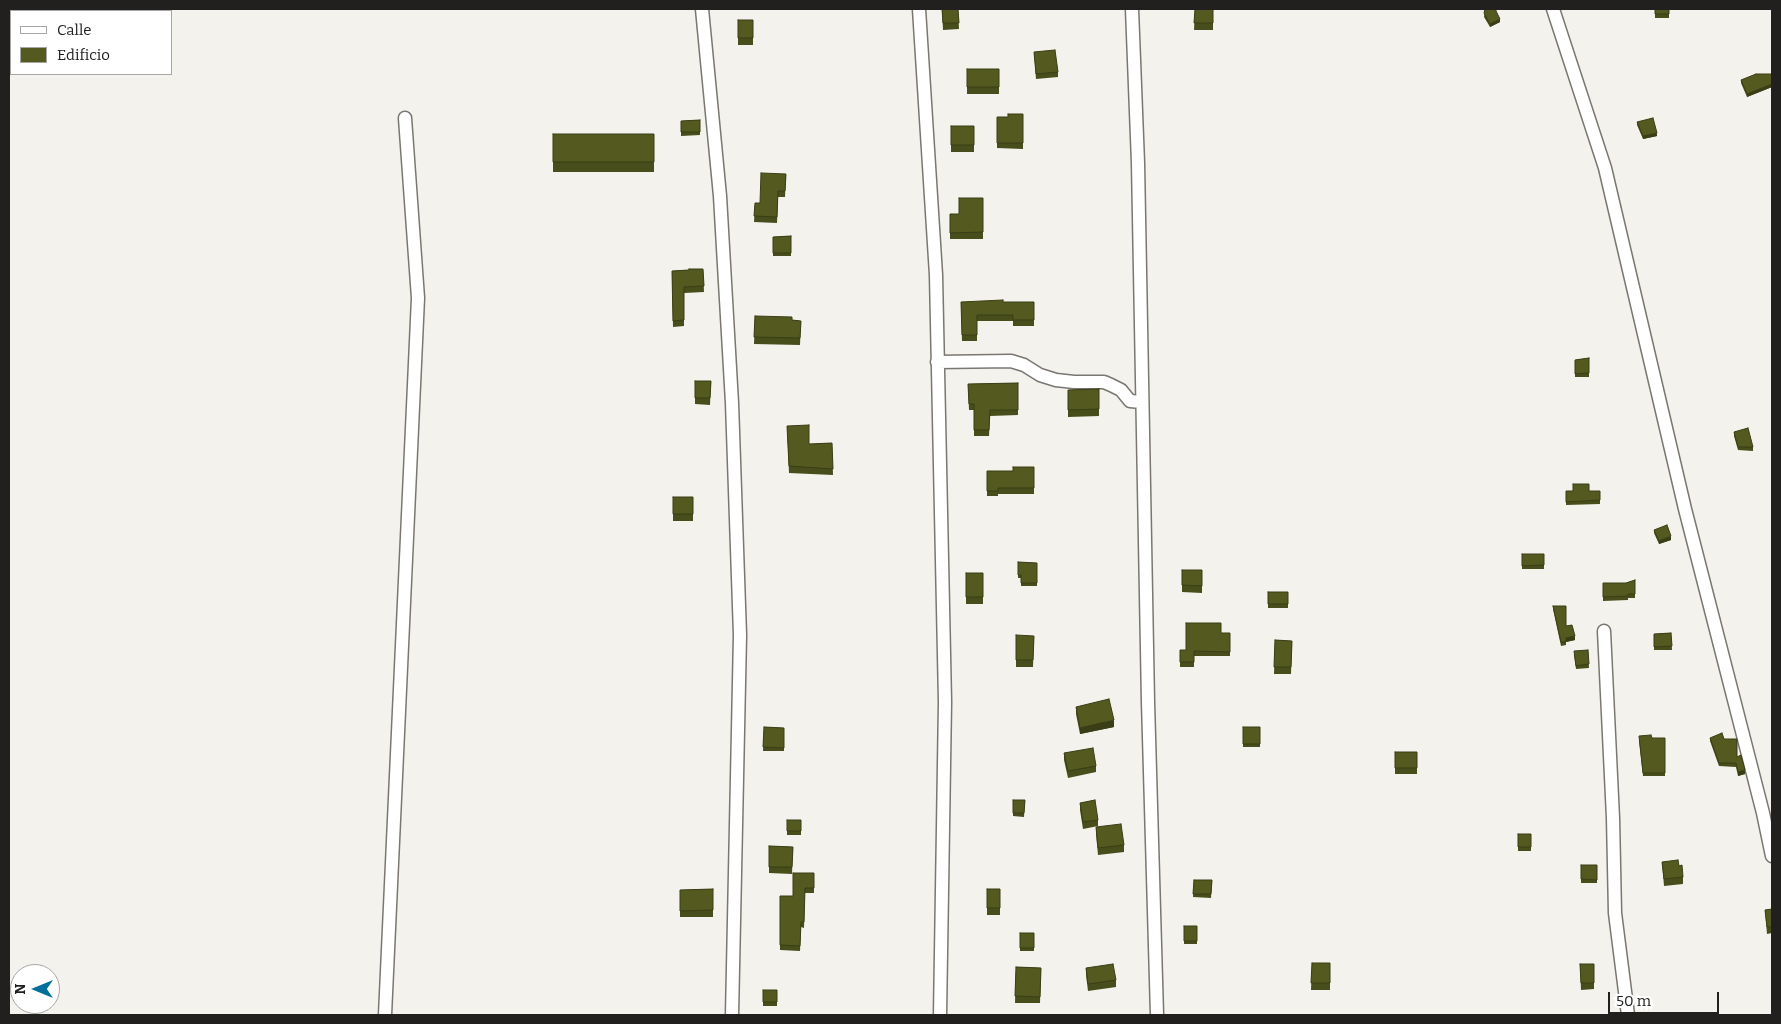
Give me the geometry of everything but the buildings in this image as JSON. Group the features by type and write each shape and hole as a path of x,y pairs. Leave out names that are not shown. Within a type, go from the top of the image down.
{"street":[{"path":"702,9 721,206 732,403 740,635 732,1015"},
{"path":"919,9 936,275 945,702 940,1015"},
{"path":"1132,9 1138,163 1157,1015"},
{"path":"1553,9 1605,168 1685,510 1763,813 1772,856"},
{"path":"385,1015 418,298 405,118"},
{"path":"937,362 1011,361 1024,365 1040,375 1056,380 1111,384 1120,390 1130,401 1142,402"},
{"path":"1604,631 1613,818 1615,913 1628,1015"}]}
